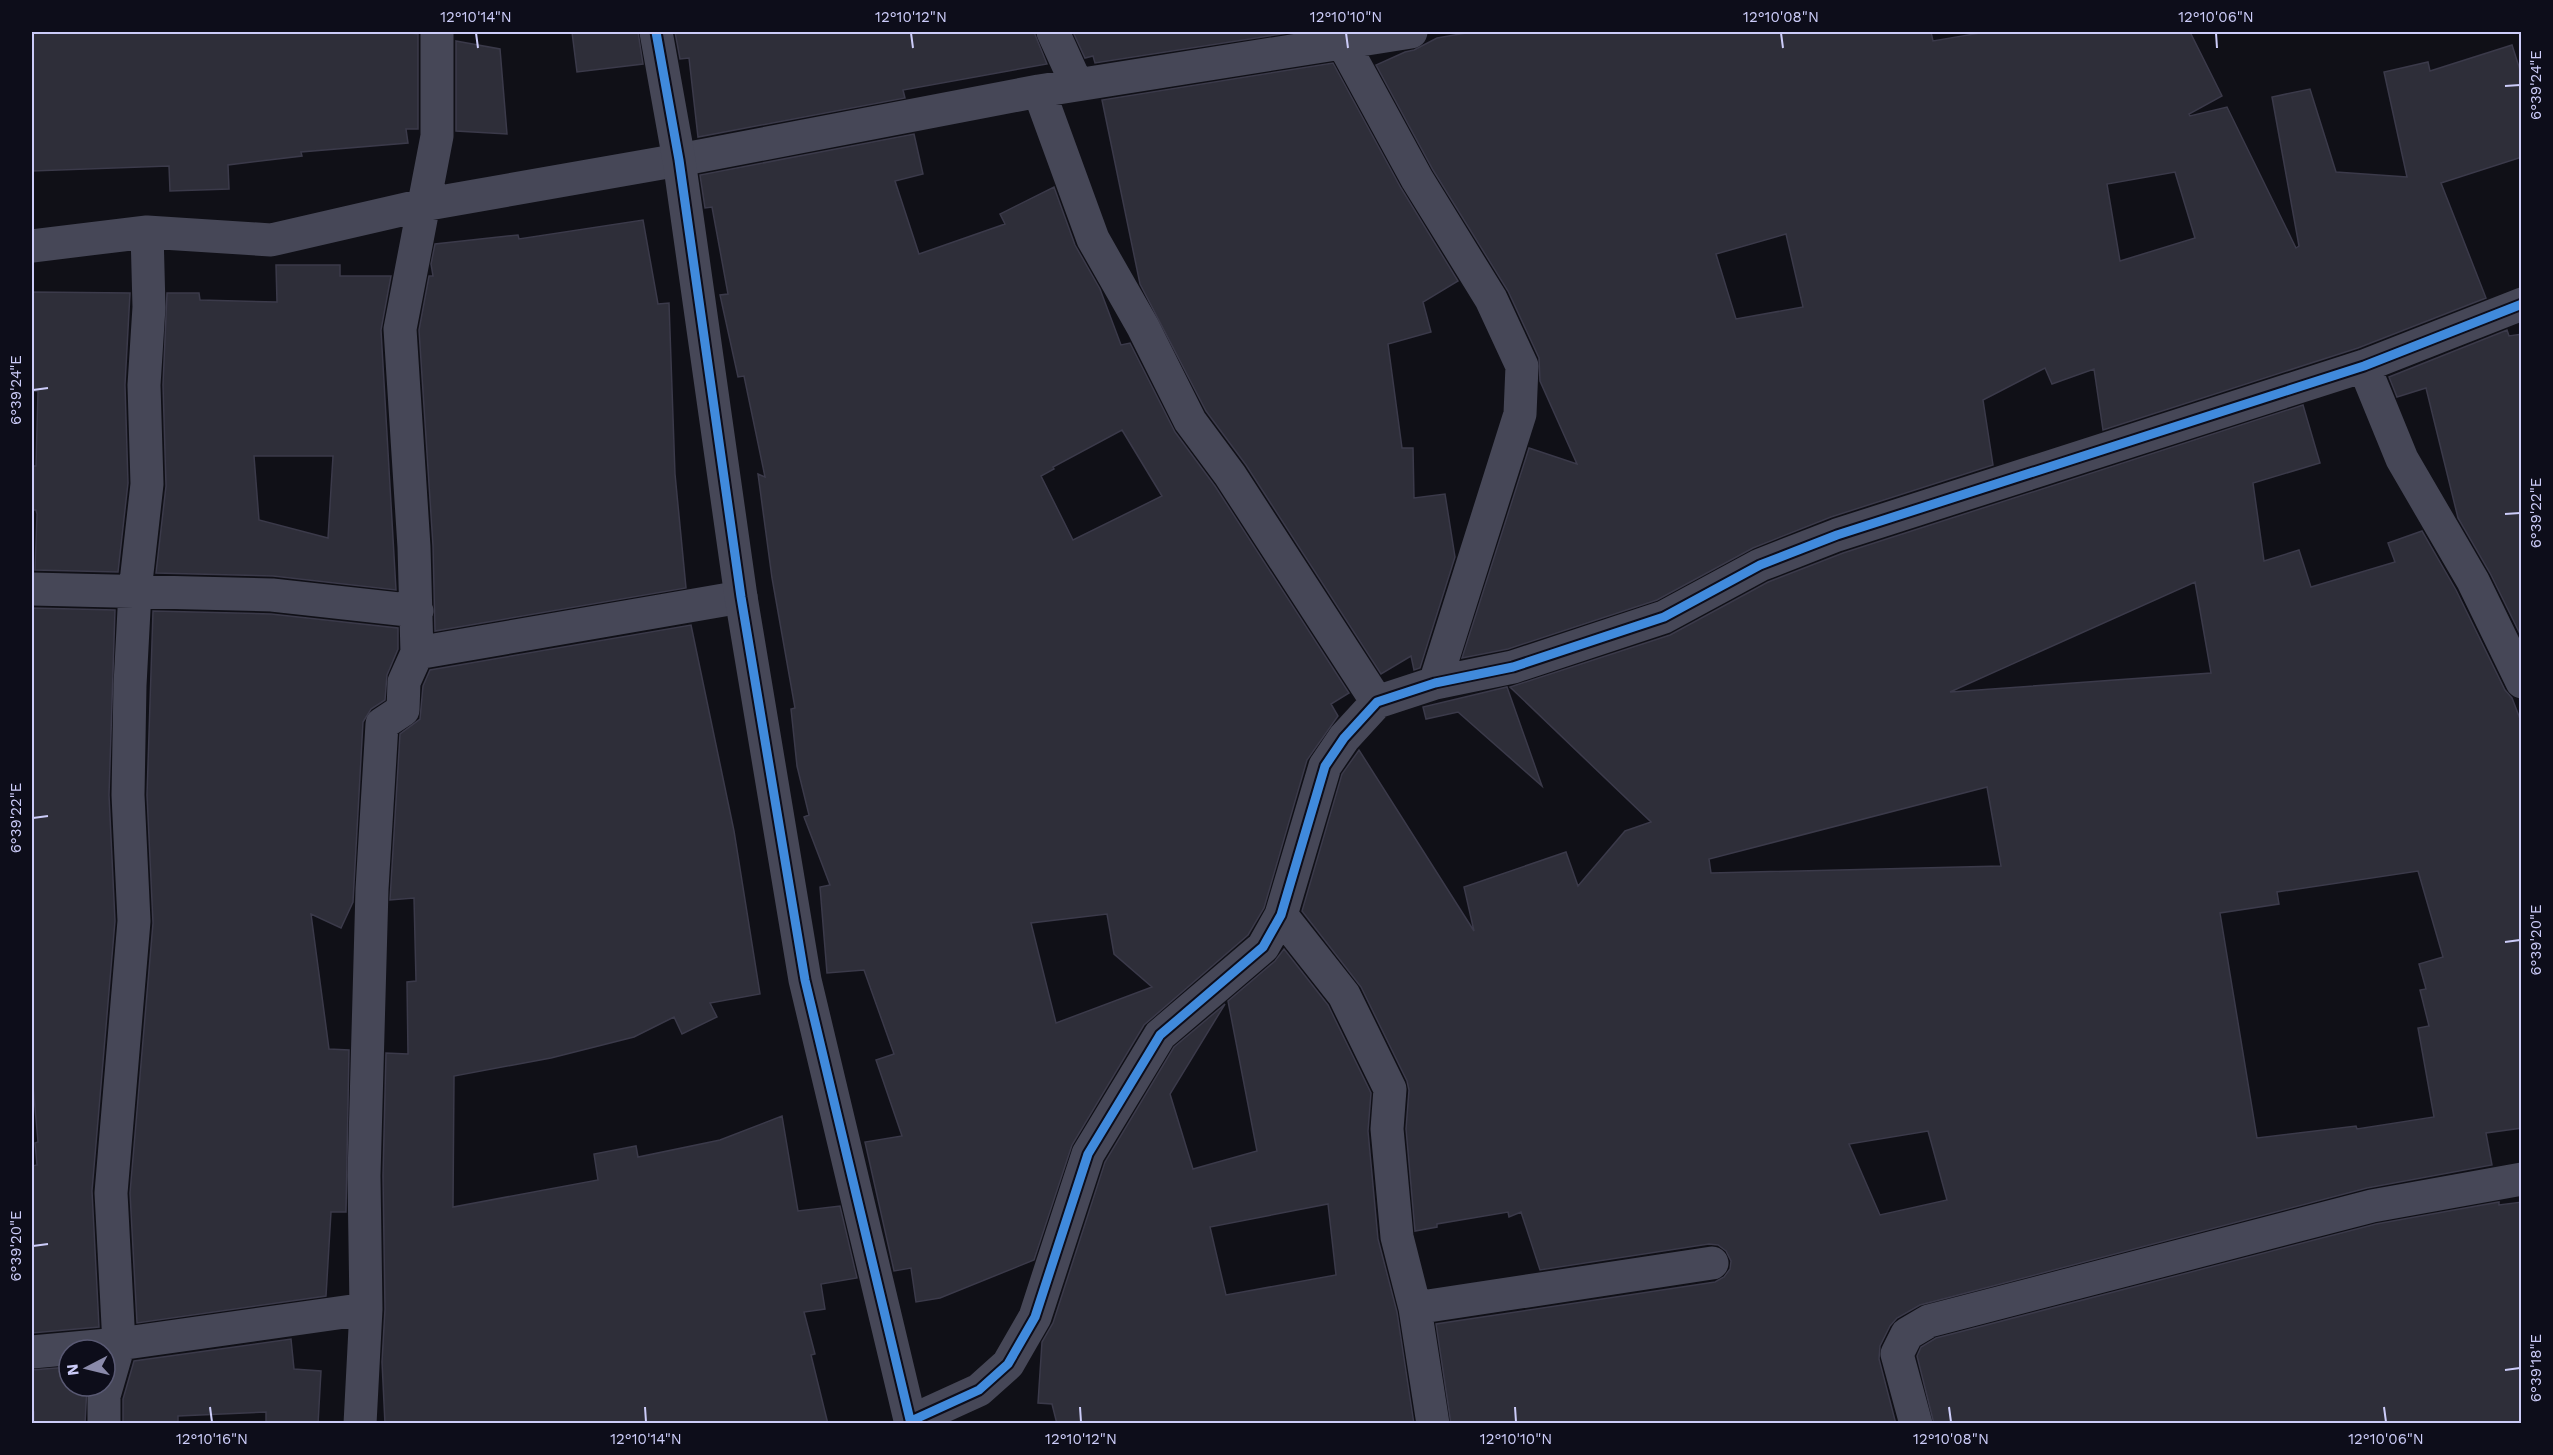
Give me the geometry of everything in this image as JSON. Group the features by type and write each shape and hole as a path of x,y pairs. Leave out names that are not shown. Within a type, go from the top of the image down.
{"street":[{"path":"360,1424 366,1309 364,1152 372,889 381,735 382,724 403,710 404,682 417,653 417,611 400,328 437,136 437,32"},
{"path":"656,32 679,160 741,597 805,980 911,1422 979,1390 1008,1364 1035,1317 1088,1154 1160,1035 1263,946 1281,915 1325,766 1344,738 1377,702 1435,683 1513,667 1664,617 1760,565 1837,535 2364,366 2522,304"},
{"path":"1053,32 1077,85"},
{"path":"32,246 147,232 271,240 423,206 1039,91 1340,37 1411,32"},
{"path":"1340,37 1416,179 1491,298 1522,366 1520,414 1435,683"},
{"path":"1039,91 1093,239 1143,327 1190,421 1230,475 1377,702"},
{"path":"104,1424 104,1396 119,1344 111,1193 134,921 128,795 130,685 135,591 147,484 144,385 149,307 147,232"},
{"path":"2364,366 2402,459 2473,581 2522,682"},
{"path":"32,589 272,595 417,611"},
{"path":"417,653 741,597"},
{"path":"1281,915 1344,995 1390,1089 1387,1129 1397,1238 1415,1308 1433,1424"},
{"path":"1916,1424 1897,1354 1907,1334 1929,1321 2372,1206 2522,1179"},
{"path":"1415,1308 1712,1263"},
{"path":"32,1352 119,1344 366,1309"}],"building":[{"path":"32,32 401,32 418,34 418,129 406,129 408,143 301,152 302,156 228,165 229,189 170,191 169,166 32,171"},
{"path":"572,32 638,32 643,64 577,72"},
{"path":"675,32 1034,32 1047,64 903,90 905,98 698,137 689,58 680,59"},
{"path":"1073,32 1294,32 1095,63 1093,56 1085,58"},
{"path":"1472,32 1931,32 1933,41 1986,32 2190,32 2222,96 2189,114 2190,116 2227,107 2296,248 2299,246 2272,97 2310,89 2336,172 2407,177 2384,72 2428,62 2430,71 2512,45 2522,76 2522,157 2441,183 2486,298 2358,348 2103,430 2094,369 2052,384 2045,368 1983,400 1993,465 1831,517 1753,548 1657,600 1508,649 1462,658 1529,448 1577,464 1540,381 1539,358 1508,291 1433,170 1376,65 1437,38","holes":["2175,172 2195,238 2120,261 2107,184","1786,234 1803,307 1736,319 1716,254"]},
{"path":"456,41 500,49 507,134 456,131"},
{"path":"1333,63 1401,188 1458,281 1423,302 1431,332 1388,344 1402,448 1413,448 1414,498 1445,494 1455,557 1420,668 1414,670 1411,656 1381,674 1246,465 1206,411 1140,284 1102,100"},
{"path":"914,134 923,174 895,181 919,254 1005,224 1000,214 1054,187 1075,245 1100,289 1121,345 1130,343 1175,432 1215,486 1349,693 1331,704 1338,716 1307,760 1264,908 1248,935 1144,1025 1072,1145 1034,1260 940,1298 916,1302 911,1268 894,1271 865,1142 902,1136 876,1060 894,1054 864,970 827,973 820,887 830,885 804,817 809,815 797,766 791,709 795,708 772,578 758,474 765,477 744,376 738,377 720,295 728,294 712,207 705,208 700,175","holes":["1122,430 1162,496 1073,540 1041,476 1054,469 1053,467","1107,914 1114,954 1152,987 1056,1023 1031,923"]},
{"path":"643,220 658,304 669,303 675,474 686,588 435,631 433,546 419,330 429,276 433,276 431,264 435,244 518,235 519,239"},
{"path":"276,265 340,265 340,276 391,276 381,330 396,590 273,576 156,573 166,486 163,385 167,293 199,293 200,300 277,302","holes":["254,456 333,456 328,538 259,520"]},
{"path":"32,292 130,293 125,385 128,483 118,572 35,570 37,514 36,510 32,510 32,466 36,466 38,391 32,391"},
{"path":"2507,330 2509,336 2522,334 2522,638 2490,573 2458,518 2426,388 2397,397 2389,377"},
{"path":"2303,405 2320,463 2253,483 2264,561 2299,550 2311,587 2395,562 2388,543 2422,531 2456,590 2505,690 2512,698 2522,724 2522,1128 2486,1133 2492,1165 2367,1188 1920,1305 1897,1318 1890,1326 1880,1346 1879,1359 1896,1424 1451,1424 1436,1324 1715,1282 1724,1277 1730,1269 1731,1261 1726,1251 1718,1245 1709,1244 1540,1270 1521,1212 1509,1217 1508,1212 1437,1224 1437,1227 1415,1231 1406,1129 1409,1090 1407,1081 1361,987 1302,911 1342,774 1359,750 1474,931 1464,887 1566,852 1578,886 1625,831 1651,822 1510,687 1670,635 1768,582 1843,553","holes":["2195,582 2211,673 1950,692","1987,787 2001,866 1711,873 1709,859","2418,871 2443,957 2419,964 2426,989 2420,990 2429,1026 2418,1028 2434,1117 2357,1129 2356,1126 2257,1138 2220,913 2279,904 2277,892","1928,1131 1947,1200 1880,1215 1849,1144"]},
{"path":"32,608 115,610 109,795 115,921 92,1191 99,1327 32,1333 32,1166 37,1165 35,1143 38,1142 32,1074"},
{"path":"153,611 271,614 398,628 398,649 387,675 385,700 371,709 363,722 353,902 341,928 311,914 329,1049 349,1050 346,1212 331,1212 326,1296 137,1323 130,1193 153,923 147,795"},
{"path":"691,625 734,831 760,994 710,1003 717,1017 682,1034 674,1017 634,1037 551,1058 454,1076 453,1207 598,1180 594,1154 636,1146 638,1157 720,1140 782,1116 798,1211 840,1206 857,1278 821,1284 825,1309 804,1312 815,1354 811,1355 828,1424 385,1424 382,1362 385,1309 383,1176 386,1053 408,1054 407,982 416,981 414,898 390,900 400,734 420,719 423,686 430,670"},
{"path":"1507,687 1542,786 1458,712 1426,719 1423,707"},
{"path":"1284,949 1328,1005 1371,1093 1368,1131 1378,1239 1397,1312 1414,1424 1057,1424 1052,1404 1038,1403 1042,1342 1053,1323 1105,1162 1174,1047 1225,1004 1170,1094 1193,1169 1257,1151 1228,1001 1275,961","holes":["1328,1204 1336,1275 1226,1295 1210,1227"]},
{"path":"2499,1202 2499,1205 2522,1202 2522,1424 1934,1424 1917,1356 1921,1347 1936,1338 2376,1224"},
{"path":"291,1339 294,1369 321,1371 318,1424 266,1424 266,1412 178,1416 178,1424 123,1424 123,1399 134,1361"},
{"path":"57,1368 57,1398 86,1398 85,1424 34,1424 32,1370"}],"cycle path":[{"path":"656,32 679,160 741,597 805,980 911,1424"},
{"path":"911,1421 979,1390 1008,1364 1035,1317 1088,1154 1160,1035 1263,947 1281,915 1325,766 1344,738 1377,702 1435,683 1513,667 1664,617 1760,565 1837,535 2364,366 2522,304"}]}
